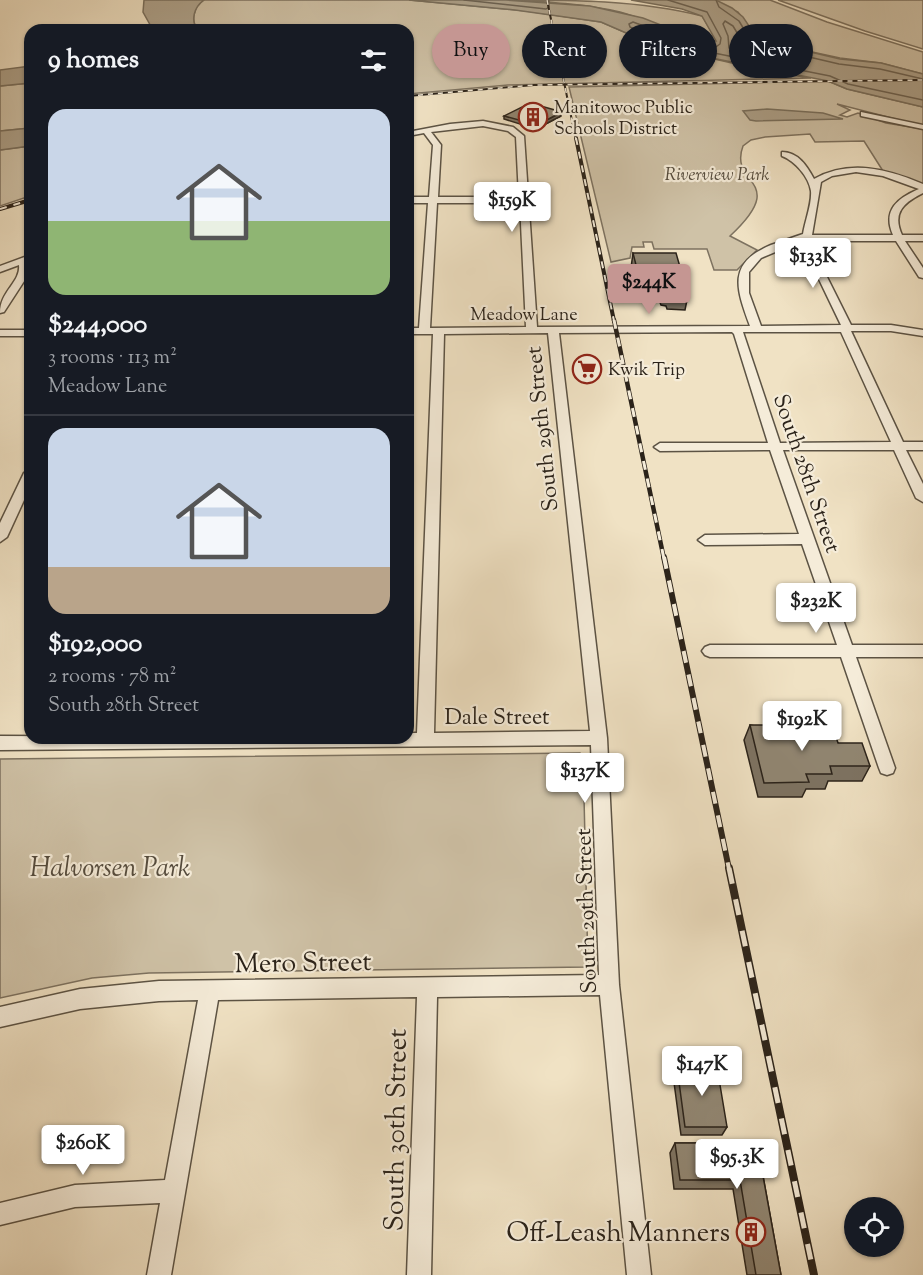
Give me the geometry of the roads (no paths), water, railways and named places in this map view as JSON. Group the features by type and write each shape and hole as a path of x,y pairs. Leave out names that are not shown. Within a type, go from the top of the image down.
{"street":[{"path":"864,114 923,127"},
{"name":"South 29th Street","path":"426,130 473,124 504,126 516,131 520,136 532,330"},
{"path":"414,133 426,130 437,145 424,331"},
{"path":"785,154 794,157 804,169 814,189"},
{"path":"804,169 830,174"},
{"path":"757,329 742,287 744,268 757,255 807,235 814,189 818,181 830,174 872,171 892,175 923,188"},
{"path":"923,188 909,195 894,208 892,218 899,238 923,275"},
{"path":"414,200 524,200"},
{"path":"801,238 923,238"},
{"path":"801,238 806,243 846,328 846,335 923,498"},
{"path":"0,269 24,261"},
{"path":"0,310 24,274"},
{"name":"Meadow Lane","path":"414,331 891,328 923,333"},
{"name":"South 28th Street","path":"735,329 739,334 887,768"},
{"name":"South 29th Street","path":"553,330 599,738 609,985 639,1275"},
{"path":"426,740 439,331"},
{"path":"0,333 24,333"},
{"path":"660,447 923,446"},
{"path":"0,537 24,486"},
{"path":"705,540 807,538"},
{"path":"710,651 923,651"},
{"name":"Dale Street","path":"414,740 599,738"},
{"name":"Dale Street","path":"0,743 24,742"},
{"name":"Mero Street","path":"0,1017 80,999 159,991 609,985"},
{"name":"South 30th Street","path":"419,1275 427,987"},
{"path":"159,1275 210,990"},
{"path":"0,1214 75,1196 174,1191"}],"water":[{"path":"144,0 204,0 194,14 195,24 150,24 143,12"},
{"path":"409,0 506,0 590,6 643,18 658,24 619,24 619,30 601,22 515,10"},
{"path":"631,0 716,0 732,8 748,24 729,24 729,61 717,59 717,24 706,24 702,16 682,9"},
{"path":"813,53 840,59 881,63 923,74 923,107 847,89 813,78"},
{"path":"24,67 24,84 0,86 0,70"},
{"path":"767,109 823,113 843,119 756,121 750,120 743,111"},
{"path":"24,129 24,147 0,150 0,131"}],"railway":[{"path":"547,0 565,85"},
{"path":"565,85 923,80"},
{"path":"414,95 534,85 565,85"},
{"path":"565,85 576,140"},
{"path":"576,138 614,321"},
{"path":"0,209 24,202"},
{"path":"614,320 664,559"},
{"path":"664,557 729,869"},
{"path":"729,868 814,1275"}],"place":[{"name":"Manitowoc Public Schools District","path":"533,117"},
{"name":"Kwik Trip","path":"587,369"},
{"name":"Off-Leash Manners","path":"751,1232"}],"park label":[{"name":"Riverview Park","path":"717,174"},
{"name":"Halvorsen Park","path":"110,867"}]}
